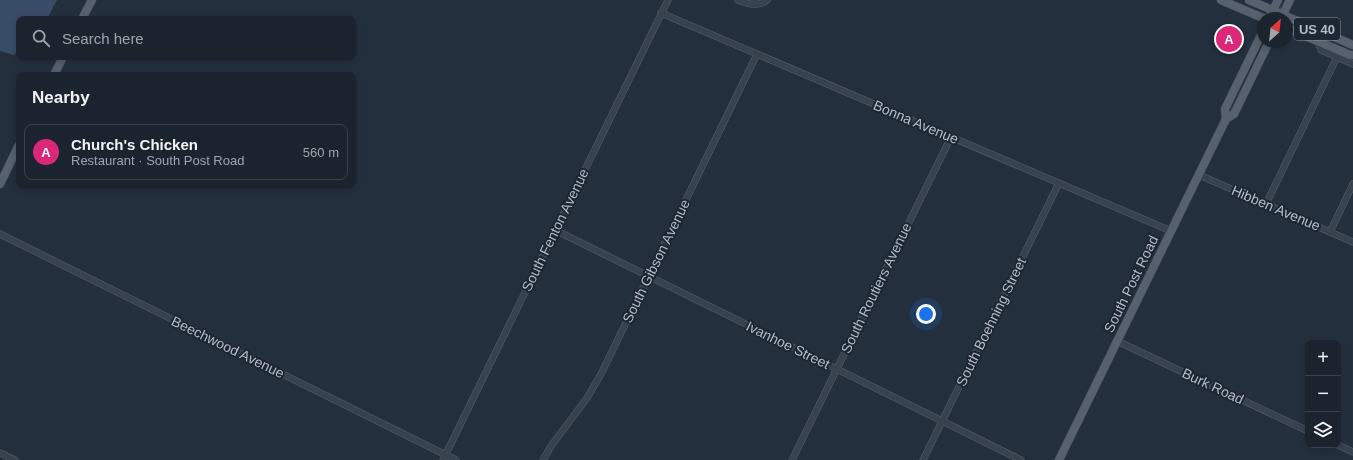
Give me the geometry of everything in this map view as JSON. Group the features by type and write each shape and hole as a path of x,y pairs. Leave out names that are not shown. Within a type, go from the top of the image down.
{"main road":[{"path":"84,16 92,0"},
{"name":"US 40","path":"1221,0 1259,12"},
{"name":"US 40","path":"1249,0 1265,12"},
{"path":"1271,12 1278,0"},
{"path":"1284,12 1290,0"},
{"name":"US 40","path":"1293,20 1353,45"},
{"name":"US 40","path":"1293,31 1350,55 1353,54"},
{"name":"South Post Road","path":"1226,119 1224,109 1257,43"},
{"path":"1246,90 1245,83 1260,48"},
{"name":"South Post Road","path":"1059,460 1226,119 1234,114 1266,48"},
{"path":"56,72 62,60"},
{"path":"0,184 16,151"}],"street":[{"name":"South Fenton Avenue","path":"445,457 668,0"},
{"path":"738,0 750,4 759,4 767,0"},
{"name":"Bonna Avenue","path":"662,13 1171,231"},
{"path":"1318,42 1321,50 1353,64"},
{"name":"South Gibson Avenue","path":"543,460 551,446 579,409 599,378 757,54"},
{"path":"1266,204 1337,57"},
{"name":"South Routiers Avenue","path":"792,460 951,137"},
{"name":"Hibben Avenue","path":"1199,175 1353,242"},
{"name":"South Boehning Street","path":"923,460 1059,183"},
{"path":"1330,232 1353,184"},
{"name":"Ivanhoe Street","path":"555,230 1021,460"},
{"name":"Beechwood Avenue","path":"0,234 445,457 456,460"},
{"name":"Burk Road","path":"1117,341 1305,430"},
{"path":"1341,446 1353,452"},
{"path":"0,453 14,460"}],"water":[{"path":"0,0 57,0 49,16 16,16 16,53 14,55 0,51"}],"place":[{"name":"Church's Chicken","path":"1229,39"}]}
